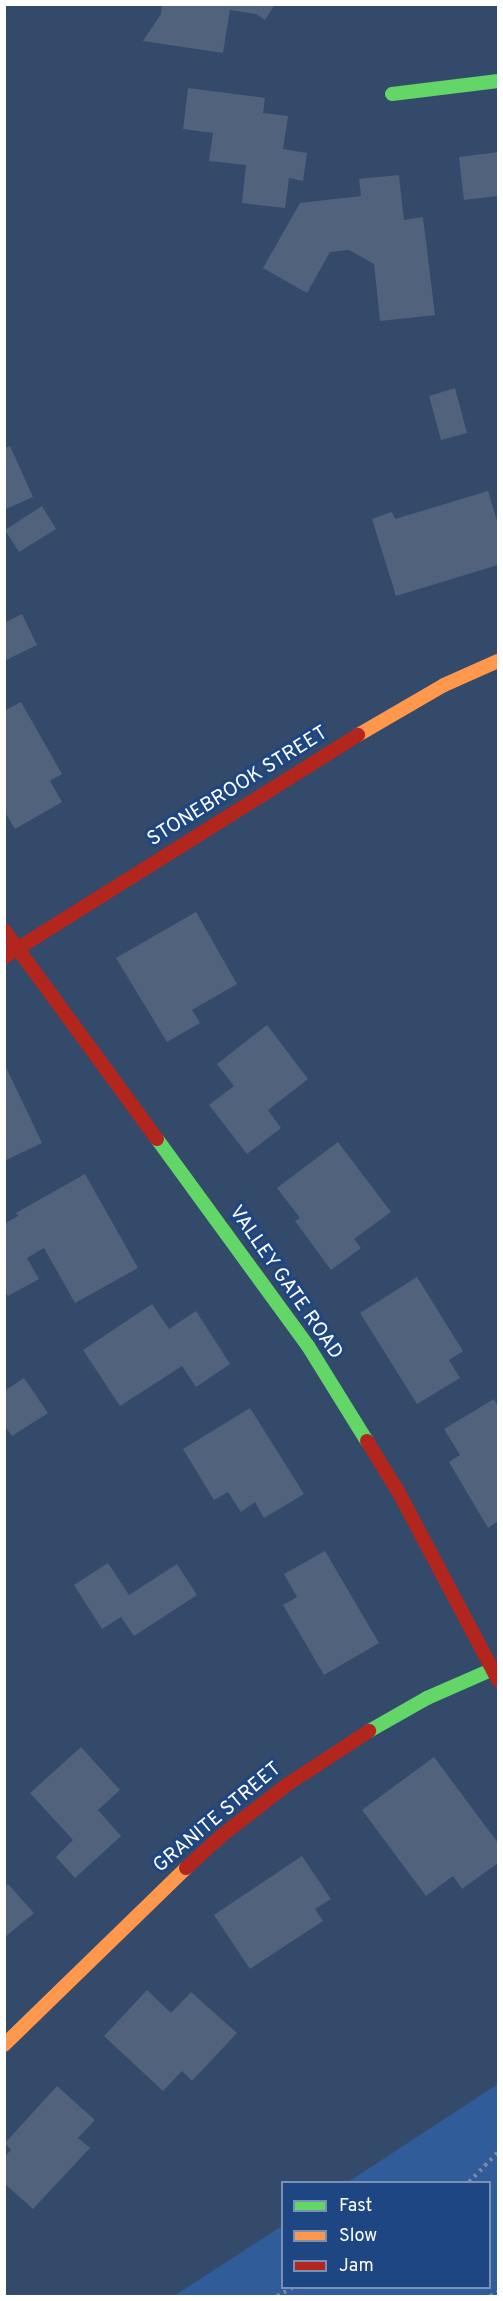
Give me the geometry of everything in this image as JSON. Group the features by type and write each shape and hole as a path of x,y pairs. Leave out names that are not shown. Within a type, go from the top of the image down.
{"street":[{"path":"392,94 498,81"},
{"name":"STONEBROOK STREET","path":"4,957 346,742 444,685 498,661"},
{"name":"VALLEY GATE ROAD","path":"4,930 308,1346 399,1493 496,1675"},
{"name":"GRANITE STREET","path":"4,2046 144,1906 221,1836 280,1790 360,1736 427,1698 496,1675"}],"path":[{"path":"470,2181 498,2152"},
{"path":"490,2296 498,2292"}],"shaded area":[{"path":"498,2084 498,2296 174,2296 281,2227 281,2289 491,2289 491,2181 350,2181"}],"building":[{"path":"162,4 275,4 265,20 256,14 230,10 223,53 143,41 161,14"},
{"path":"188,88 265,98 263,113 288,116 283,149 307,153 303,181 289,178 285,208 242,203 246,165 209,161 213,133 183,129"},
{"path":"498,152 498,196 464,200 459,157"},
{"path":"399,175 404,220 423,217 435,315 380,321 374,264 349,250 330,252 307,293 263,268 300,203 361,196 359,179"},
{"path":"455,388 467,433 441,440 429,396"},
{"path":"10,446 33,497 4,510 4,448"},
{"path":"488,491 498,524 498,565 396,596 372,519 392,512 395,519"},
{"path":"42,506 56,529 19,552 5,530"},
{"path":"22,614 37,645 4,661 4,623"},
{"path":"21,702 62,774 50,781 62,802 15,829 4,811 4,711"},
{"path":"196,912 237,984 192,1010 200,1023 167,1042 116,958"},
{"path":"267,1025 308,1079 268,1110 281,1128 247,1154 209,1105 234,1086 217,1064"},
{"path":"4,1063 42,1143 4,1161"},
{"path":"338,1142 391,1212 354,1239 361,1248 331,1270 295,1221 300,1218 277,1188"},
{"path":"85,1174 138,1268 75,1303 44,1248 27,1258 39,1279 8,1296 4,1291 4,1224 18,1216 16,1213"},
{"path":"417,1277 463,1351 449,1360 460,1378 417,1404 360,1313"},
{"path":"152,1304 169,1329 196,1311 230,1364 196,1387 182,1366 120,1406 83,1350"},
{"path":"24,1378 48,1413 12,1436 4,1425 4,1391"},
{"path":"494,1399 498,1407 498,1521 488,1528 449,1462 460,1455 444,1429"},
{"path":"250,1408 304,1494 264,1518 255,1502 241,1512 228,1492 214,1500 183,1449"},
{"path":"325,1551 379,1643 324,1675 283,1605 297,1597 284,1574"},
{"path":"108,1563 129,1595 177,1564 197,1595 134,1636 121,1617 102,1629 74,1585"},
{"path":"81,1747 120,1790 98,1810 121,1836 75,1878 56,1857 73,1840 30,1793"},
{"path":"434,1757 498,1843 498,1863 462,1889 453,1876 426,1896 362,1810"},
{"path":"302,1856 331,1899 315,1909 323,1921 250,1969 214,1915"},
{"path":"8,1884 34,1913 4,1938 4,1887"},
{"path":"147,1990 171,2013 191,1992 237,2033 192,2081 182,2071 163,2091 104,2036"},
{"path":"57,2086 95,2120 78,2138 90,2148 33,2209 4,2183 4,2157 11,2150 5,2143"}],"traffic: fast":[{"path":"392,94 498,81"},
{"path":"157,1139 308,1346 367,1441"},
{"path":"369,1731 427,1698 493,1669"}],"traffic: slow":[{"path":"358,735 444,685 498,661"},
{"path":"4,2045 186,1868"}],"traffic: jam":[{"path":"4,957 358,735"},
{"path":"4,930 157,1139"},
{"path":"367,1441 399,1493 498,1680"},
{"path":"186,1868 221,1836 288,1784 369,1731"}]}
